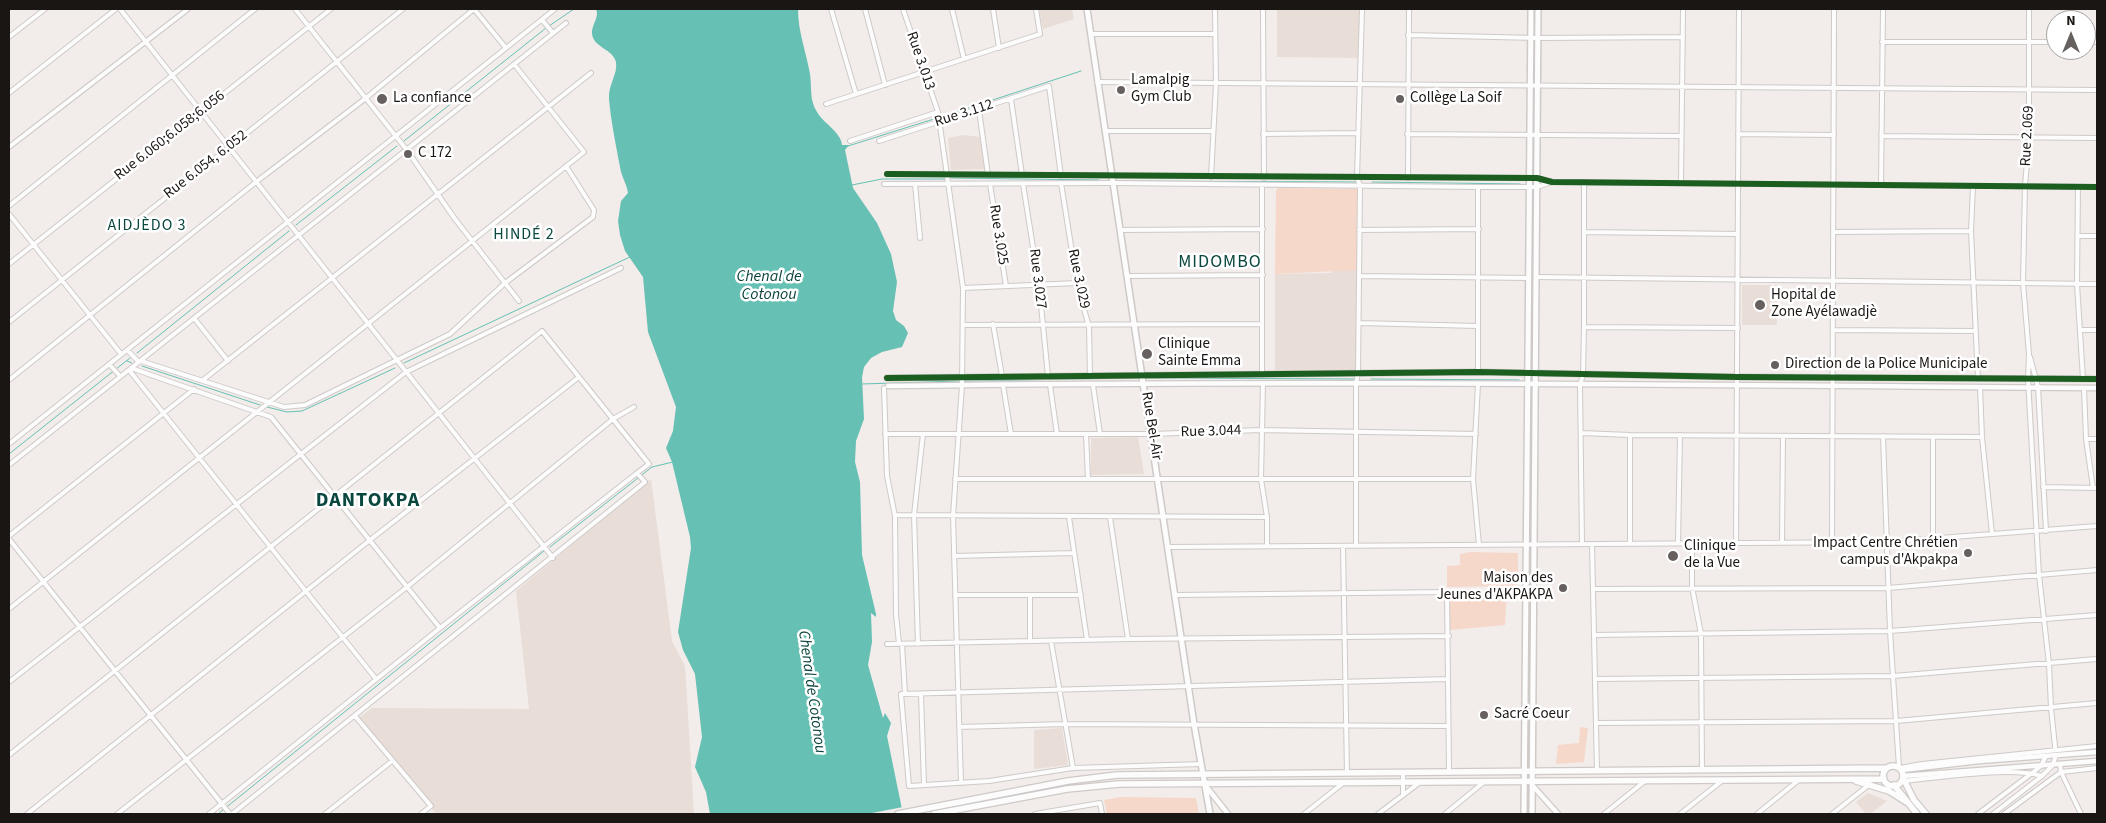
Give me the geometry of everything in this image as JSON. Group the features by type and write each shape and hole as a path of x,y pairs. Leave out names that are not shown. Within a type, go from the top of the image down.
{"main road":[{"name":"Rue Bel-Air","path":"1087,9 1177,595 1194,724 1210,814"},
{"path":"1523,813 1531,134 1529,38 1531,9"},
{"path":"1532,814 1538,9"},
{"path":"898,814 1082,778 1203,773 1702,770 1887,768 1893,766 1902,773 1926,814"},
{"path":"1887,768 1884,772 1884,779 1888,784 1900,783 1902,773"},
{"path":"1838,779 1870,784 1889,790 1908,803"},
{"path":"934,814 1075,788 1119,784 1403,784 1524,780 1532,782 1884,779"},
{"path":"1894,785 1915,812"}],"street":[{"path":"9,37 45,9"},
{"path":"9,94 118,9 553,558"},
{"path":"9,147 188,9"},
{"path":"9,206 254,9"},
{"path":"295,9 396,136 473,242 519,301"},
{"name":"Rue 6.060;6.058;6.056","path":"9,264 331,9"},
{"name":"Rue 6.054, 6.052","path":"9,322 403,9"},
{"path":"9,380 256,182 366,98 474,9 506,48"},
{"path":"9,444 289,223 555,9"},
{"path":"831,9 856,94"},
{"path":"865,9 885,85"},
{"name":"Rue 3.013","path":"902,9 938,112 963,288 962,385 953,516 961,783"},
{"path":"952,9 964,59"},
{"path":"993,9 999,48"},
{"path":"826,104 1040,34 1036,9"},
{"path":"1211,176 1216,84 1216,9"},
{"path":"1263,9 1264,178"},
{"path":"1356,545 1358,433 1356,384 1358,373 1360,185 1357,178 1362,9"},
{"path":"1408,178 1409,9"},
{"path":"1681,182 1683,9"},
{"path":"1736,544 1739,9"},
{"path":"1832,543 1834,9"},
{"path":"1881,185 1883,9"},
{"name":"Rue 2.069","path":"2029,9 2029,138 2025,186 2023,283 2029,354"},
{"path":"542,20 551,32"},
{"path":"9,465 119,375 130,369 297,234 514,64 551,32 566,23"},
{"path":"1091,34 1216,34"},
{"path":"1408,35 1529,38 1683,37"},
{"path":"1882,42 2046,42"},
{"path":"9,609 584,152 514,64"},
{"path":"203,380 590,73"},
{"path":"1097,82 2097,90"},
{"name":"Rue 3.112","path":"880,141 1048,86 1060,176"},
{"path":"1012,99 1022,175"},
{"path":"979,110 988,175"},
{"name":"Rue 3.112","path":"850,140 938,112"},
{"path":"1106,131 1213,131"},
{"path":"1263,134 1358,133"},
{"path":"1407,134 1537,133 1681,136"},
{"path":"1738,134 1834,135"},
{"path":"1881,136 2097,138"},
{"path":"128,351 138,361 269,402 292,408 305,405 450,334 505,283 593,217 594,210 566,166"},
{"path":"887,174 1264,178 1537,178 1552,182 2097,187"},
{"path":"884,184 1114,183 1537,187 1552,182"},
{"path":"1582,544 1580,385 1583,375 1584,327 1584,182"},
{"path":"915,184 920,238"},
{"name":"Rue 3.025","path":"990,184 1006,286"},
{"name":"Rue 3.027","path":"1023,184 1039,285 1048,376"},
{"name":"Rue 3.029","path":"1061,184 1077,283 1088,326 1090,376"},
{"path":"1262,185 1262,374"},
{"path":"1973,186 1971,231 1978,379"},
{"path":"1478,187 1478,372"},
{"path":"2078,187 2077,284 2083,379"},
{"path":"9,214 89,317 121,354"},
{"path":"1121,230 1263,229"},
{"path":"1359,230 1479,229"},
{"path":"1833,232 1971,231"},
{"path":"1584,232 1738,234"},
{"path":"2078,236 2097,236"},
{"path":"9,682 237,505 300,452 406,372 621,268"},
{"path":"1128,276 1263,276"},
{"path":"1359,276 1478,279 1529,278"},
{"path":"1536,277 2097,284"},
{"path":"963,288 1077,283"},
{"path":"194,318 228,360"},
{"path":"1359,323 1478,326"},
{"path":"994,324 1002,376"},
{"path":"963,325 1135,326 1262,324"},
{"path":"1584,327 1738,328"},
{"path":"1833,330 1976,331"},
{"path":"2080,330 2097,330"},
{"path":"9,755 542,331 649,464 440,628 223,805 209,814"},
{"path":"1992,814 2042,776 2052,766 2055,754 2050,708 2050,664 2039,575 2028,379 2029,354"},
{"path":"2029,354 2038,387 2046,531"},
{"path":"110,365 119,375"},
{"path":"130,369 259,410 274,420 440,628"},
{"path":"130,369 376,680"},
{"path":"887,378 1478,372 1737,377 2097,379"},
{"path":"27,814 370,540 579,377"},
{"path":"905,694 896,605 895,515 887,476 886,387 1144,382 2097,388"},
{"path":"1263,383 1261,479 1268,518 1267,546"},
{"path":"1093,384 1100,434"},
{"path":"1478,384 1473,479 1478,545"},
{"path":"1003,385 1011,434"},
{"path":"1050,385 1057,434"},
{"path":"1980,387 1982,437 1992,534"},
{"path":"2043,487 2095,488 2086,439 2084,388"},
{"path":"194,389 9,537 231,814 553,558 645,482 637,473"},
{"path":"117,814 343,638 613,419 634,407"},
{"name":"Rue 3.044","path":"886,434 1152,434 1262,430 1476,434"},
{"path":"1581,433 1630,435 1982,437"},
{"path":"918,644 914,515 923,434"},
{"path":"1086,434 1088,479"},
{"path":"1630,435 1630,544"},
{"path":"1678,543 1680,435"},
{"path":"1782,543 1783,436"},
{"path":"1883,436 1890,631 1896,721 1902,773"},
{"path":"1932,437 1933,539"},
{"path":"2086,439 2097,439"},
{"path":"955,479 1473,479"},
{"path":"895,515 1268,518"},
{"path":"1069,517 1087,640"},
{"path":"1110,517 1128,639"},
{"path":"1169,548 1887,542 2097,526"},
{"path":"1692,544 1692,587 1701,634 1702,770"},
{"path":"1592,545 1597,771"},
{"path":"1343,546 1347,773"},
{"path":"954,556 1074,553"},
{"path":"1593,589 1692,587 1888,588 2097,570"},
{"path":"1177,595 1447,592 1449,636 1447,726 1449,771"},
{"path":"955,595 1081,595"},
{"path":"1030,595 1030,641"},
{"path":"1595,635 1890,631 2097,615"},
{"path":"887,644 1128,639 1449,636"},
{"path":"1051,641 1073,768"},
{"path":"1595,679 1893,676 2097,659"},
{"path":"1201,764 1073,768 989,781 909,786 901,694 1448,679"},
{"path":"921,694 924,785"},
{"path":"1596,723 1896,721 2097,703"},
{"path":"355,716 431,806 421,814"},
{"path":"959,728 1065,724 1447,726"},
{"path":"1902,773 2046,756 2097,746"},
{"path":"1902,773 1922,764 2097,752"},
{"path":"1978,814 2032,773 2040,766 2046,756"},
{"path":"1902,773 2052,766 2097,761"},
{"path":"325,814 392,762"},
{"path":"2060,765 2061,772 2081,814"},
{"path":"2004,814 2061,772 2097,768"},
{"path":"1403,772 1403,795"},
{"path":"1902,773 2032,773 2042,776"},
{"path":"1757,814 1800,779"},
{"path":"1680,814 1723,780"},
{"path":"1445,814 1485,781"},
{"path":"1604,814 1645,781"},
{"path":"1532,782 1558,814"},
{"path":"1378,814 1419,783"},
{"path":"1304,814 1342,784"},
{"path":"1832,814 1870,784"},
{"path":"1205,785 1228,814"},
{"path":"1034,814 1100,802 1102,814"},
{"path":"1908,814 1915,812"}],"shaded area":[{"path":"1039,9 1072,9 1074,19 1043,29"},
{"path":"1277,9 1361,9 1359,58 1277,57"},
{"path":"964,135 980,137 985,169 951,170 948,138"},
{"path":"1278,188 1357,189 1357,270 1275,274 1276,191"},
{"path":"1331,270 1357,270 1357,372 1275,372 1275,274 1331,273"},
{"name":"Hopital de Zone Ayélawadjè","path":"1742,285 1777,285 1777,325 1742,325"},
{"path":"1138,437 1144,474 1091,475 1091,438"},
{"path":"651,479 672,641 685,666 694,814 436,814 357,719 372,708 529,709 516,591"},
{"path":"1470,552 1518,553 1518,586 1447,587 1447,566 1460,565 1460,554"},
{"path":"1507,590 1505,625 1450,630 1447,592"},
{"path":"1580,727 1588,728 1584,762 1556,764 1558,745 1579,743"},
{"path":"1062,728 1068,765 1034,769 1034,730"},
{"path":"1868,793 1887,801 1870,814 1866,814 1856,802"},
{"path":"1121,797 1196,798 1199,814 1107,814 1104,800"}],"water":[{"name":"Chenal de Cotonou","path":"596,9 798,9 814,107 839,136 842,145 849,145 845,150 853,188 877,223 891,254 897,282 893,311 896,320 904,326 908,333 902,347 882,352 871,358 864,367 862,377 864,419 856,441 855,462 860,482 862,555 876,614 876,617 871,613 872,642 868,665 883,718 885,713 891,723 887,736 903,814 710,814 706,792 695,767 702,737 695,674 683,650 678,632 691,548 672,462 666,448 673,431 676,407 648,332 643,277 625,251 620,235 618,221 621,201 628,193 621,170 609,99 616,71 616,62 611,54 593,39 592,31 597,15"}],"pier":[{"path":"903,807 906,814 867,814"}],"waterway":[{"path":"549,26 574,9"},
{"path":"404,141 546,28"},
{"path":"941,117 1081,71"},
{"path":"848,146 937,118"},
{"path":"296,225 397,146"},
{"path":"951,178 1099,180"},
{"path":"852,185 882,179 945,179"},
{"path":"1120,181 1358,182"},
{"path":"1372,182 1520,184"},
{"path":"137,353 289,231"},
{"path":"404,363 632,256"},
{"path":"9,454 130,358"},
{"path":"127,361 132,363"},
{"path":"142,366 260,405"},
{"path":"267,407 287,412 302,411 395,368"},
{"path":"965,381 1131,378"},
{"path":"1149,378 1356,379"},
{"path":"1371,379 1519,380"},
{"path":"862,384 958,381"},
{"path":"550,547 652,467 673,462"},
{"path":"218,814 544,551"}],"cycle path":[{"path":"887,174 1537,178 1552,182 2097,187"},
{"path":"887,378 1478,372 1737,377 2097,379"}],"place":[{"name":"Lamalpig Gym Club","path":"1121,90"},
{"name":"La confiance","path":"382,99"},
{"name":"Collège La Soif","path":"1400,99"},
{"name":"C 172","path":"408,154"},
{"name":"Hopital de Zone Ayélawadjè","path":"1760,305"},
{"name":"Clinique Sainte Emma","path":"1147,354"},
{"name":"Direction de la Police Municipale","path":"1775,365"},
{"name":"Impact Centre Chrétien campus d'Akpakpa","path":"1968,553"},
{"name":"Clinique de la Vue","path":"1673,556"},
{"name":"Maison des Jeunes d'AKPAKPA","path":"1563,588"},
{"name":"Sacré Coeur","path":"1484,715"}],"district":[{"name":"AIDJÈDO 3","path":"147,226"},
{"name":"HINDÉ 2","path":"524,235"},
{"name":"MIDOMBO","path":"1220,263"},
{"name":"DANTOKPA","path":"368,502"}]}
